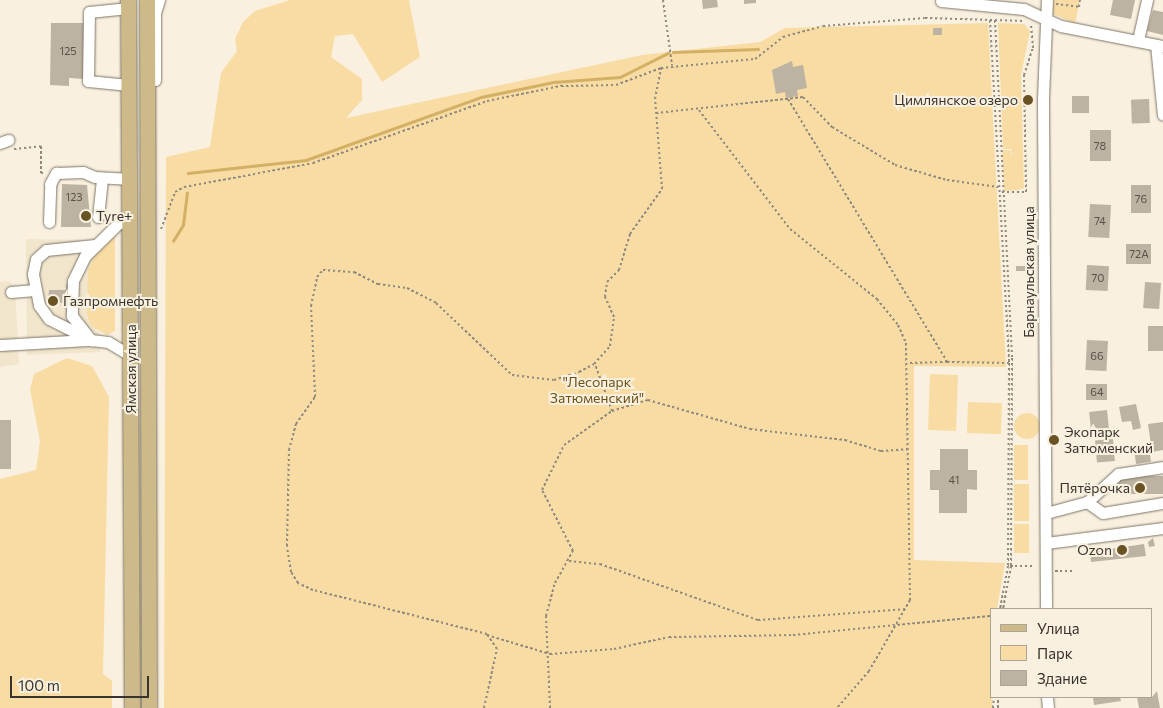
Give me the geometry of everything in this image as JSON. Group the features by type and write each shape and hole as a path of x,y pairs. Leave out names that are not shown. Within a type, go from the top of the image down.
{"main road":[{"name":"Ямская улица","path":"147,0 149,114 149,708"},
{"name":"Ямская улица","path":"128,4 131,179 132,708"}],"street":[{"path":"149,114 159,0"},
{"path":"1138,40 1147,0"},
{"path":"941,1 1024,8 1032,19 1046,20 1159,46 1163,115"},
{"name":"Барнаульская улица","path":"1046,608 1047,2"},
{"path":"128,4 89,12 88,81 129,85"},
{"path":"49,222 50,184 56,173 83,172 98,178 131,179"},
{"path":"98,178 98,217"},
{"path":"91,340 72,316 72,281 95,245 131,211"},
{"path":"91,340 49,319 34,290 39,253 95,245"},
{"path":"11,292 34,290"},
{"path":"0,346 91,340 108,342 131,356"},
{"path":"1046,513 1087,502 1118,474 1163,467"},
{"path":"1087,502 1103,513 1163,503"},
{"path":"1046,543 1163,528"}],"path":[{"path":"663,0 672,65"},
{"path":"1047,2 1079,7 1080,0"},
{"path":"160,231 175,192 184,187 312,163 487,101 561,86 616,85 672,65 755,58 783,37 823,26 924,18 1032,19 1033,48 1024,75 1026,192 1001,192"},
{"path":"990,20 1009,363 1008,566 1002,608"},
{"path":"996,20 1001,192 1012,432 1011,566 1002,608"},
{"path":"662,68 655,90 662,189 630,234 620,270 607,282 605,297 614,316 610,346 594,364 554,380 512,375 436,303 407,288 378,284 354,272 323,270 317,277 311,306 315,397 296,424 289,450 287,546 291,572 298,583 313,590 487,634 550,654 614,649 669,637 731,639 990,616"},
{"path":"656,112 699,110 803,98 832,127 895,165 947,180 999,187"},
{"path":"788,99 947,362"},
{"path":"699,110 790,229 877,299 898,325 909,363 907,609 869,671 837,708"},
{"path":"5,145 41,146 41,173 56,173"},
{"path":"909,363 1009,363"},
{"path":"594,364 612,412"},
{"path":"550,708 550,654 545,642 546,616 555,583 573,551 542,490 564,445 612,412 648,400 750,429 845,440 881,451 908,448"},
{"path":"569,561 600,564 758,620 907,609"},
{"path":"484,708 497,649 487,634"}],"shaded area":[{"path":"26,239 89,240 97,250 91,326 100,333 100,352 27,355"},
{"path":"8,281 15,286 19,364 0,367 0,282"}],"green space":[{"name":"\"Лесопарк Затюменский\"","path":"290,0 409,0 420,57 382,82 353,34 335,36 331,57 362,79 362,100 346,118 642,55 760,42 785,28 988,23 1006,367 914,366 914,560 1005,563 997,608 990,608 990,698 992,698 992,708 164,708 166,157 210,147 221,73 237,51 235,39 243,22 255,11"},
{"path":"1054,0 1080,0 1075,24 1052,13"},
{"path":"998,23 1024,24 1030,31 1021,75 1024,188 1018,190 1004,191 1002,150 1010,150 1012,158 1011,149 1003,149"},
{"path":"115,236 115,331 107,335 91,326 87,314 88,271 97,250"},
{"path":"67,358 92,366 109,397 103,674 112,681 112,708 0,708 0,479 36,470 40,441 30,389 34,374"},
{"path":"930,374 958,375 956,431 928,430"},
{"path":"968,402 1002,403 1001,434 967,433"},
{"path":"1027,413 1036,417 1040,426 1036,435 1027,439 1018,435 1014,426 1018,417"},
{"path":"1014,445 1028,445 1028,480 1014,480"},
{"path":"1014,484 1029,484 1029,521 1014,521"},
{"path":"1014,524 1029,524 1029,553 1014,553"}],"building":[{"path":"702,0 717,0 718,7 703,9"},
{"path":"744,0 756,0 756,3 744,4"},
{"path":"1113,0 1135,0 1131,19 1110,15"},
{"path":"1153,10 1163,12 1163,35 1147,31"},
{"path":"51,23 85,23 84,79 69,78 69,86 50,85"},
{"path":"933,28 942,28 942,35 933,35"},
{"path":"792,61 793,67 803,65 807,88 797,90 798,96 786,98 785,92 776,94 772,70"},
{"path":"1072,96 1089,96 1089,113 1072,113"},
{"path":"1149,99 1150,123 1132,124 1131,100"},
{"path":"1090,130 1111,130 1111,161 1090,161"},
{"path":"62,184 87,185 91,227 61,227"},
{"path":"1131,185 1151,185 1151,213 1131,213"},
{"path":"1090,204 1111,205 1109,238 1088,237"},
{"path":"1126,244 1151,244 1151,264 1126,264"},
{"path":"1087,265 1109,266 1108,291 1086,290"},
{"path":"1016,266 1025,266 1025,271 1016,271"},
{"path":"1145,282 1161,283 1159,309 1143,308"},
{"path":"66,284 79,285 78,310 66,310 66,303 48,302 49,290 66,290"},
{"path":"1148,326 1163,326 1163,351 1148,351"},
{"path":"1087,340 1108,341 1106,371 1085,370"},
{"path":"1086,384 1107,384 1107,400 1086,400"},
{"path":"1136,404 1141,428 1133,430 1131,421 1122,422 1119,407"},
{"path":"1107,410 1109,428 1091,430 1089,412"},
{"path":"0,420 11,420 11,469 0,469"},
{"path":"1163,422 1163,450 1152,452 1148,424"},
{"path":"1113,439 1115,461 1097,462 1095,441"},
{"path":"1149,448 1151,462 1136,464 1134,450"},
{"path":"940,449 968,449 968,470 977,470 977,490 967,489 967,513 939,513 939,490 930,490 930,470 940,470"},
{"name":"Пятёрочка","path":"1116,476 1163,476 1163,494 1116,494"},
{"path":"1153,538 1155,546 1149,547 1148,542"},
{"path":"1144,544 1146,556 1091,562 1090,552"},
{"path":"1157,691 1160,708 1139,708 1137,698 1153,698"},
{"path":"1093,698 1120,698 1121,701 1094,705"}],"waterway":[{"path":"673,52 758,49"},
{"path":"188,173 306,160 481,97 554,82 620,77 668,53"},
{"path":"173,241 183,225 187,193"}],"place":[{"name":"Цимлянское озеро","path":"1028,100"},
{"name":"Tyre+","path":"86,216"},
{"name":"Газпромнефть","path":"53,301"},
{"name":"Экопарк Затюменский","path":"1054,440"},
{"name":"Пятёрочка","path":"1140,488"},
{"name":"Ozon","path":"1122,550"}]}
